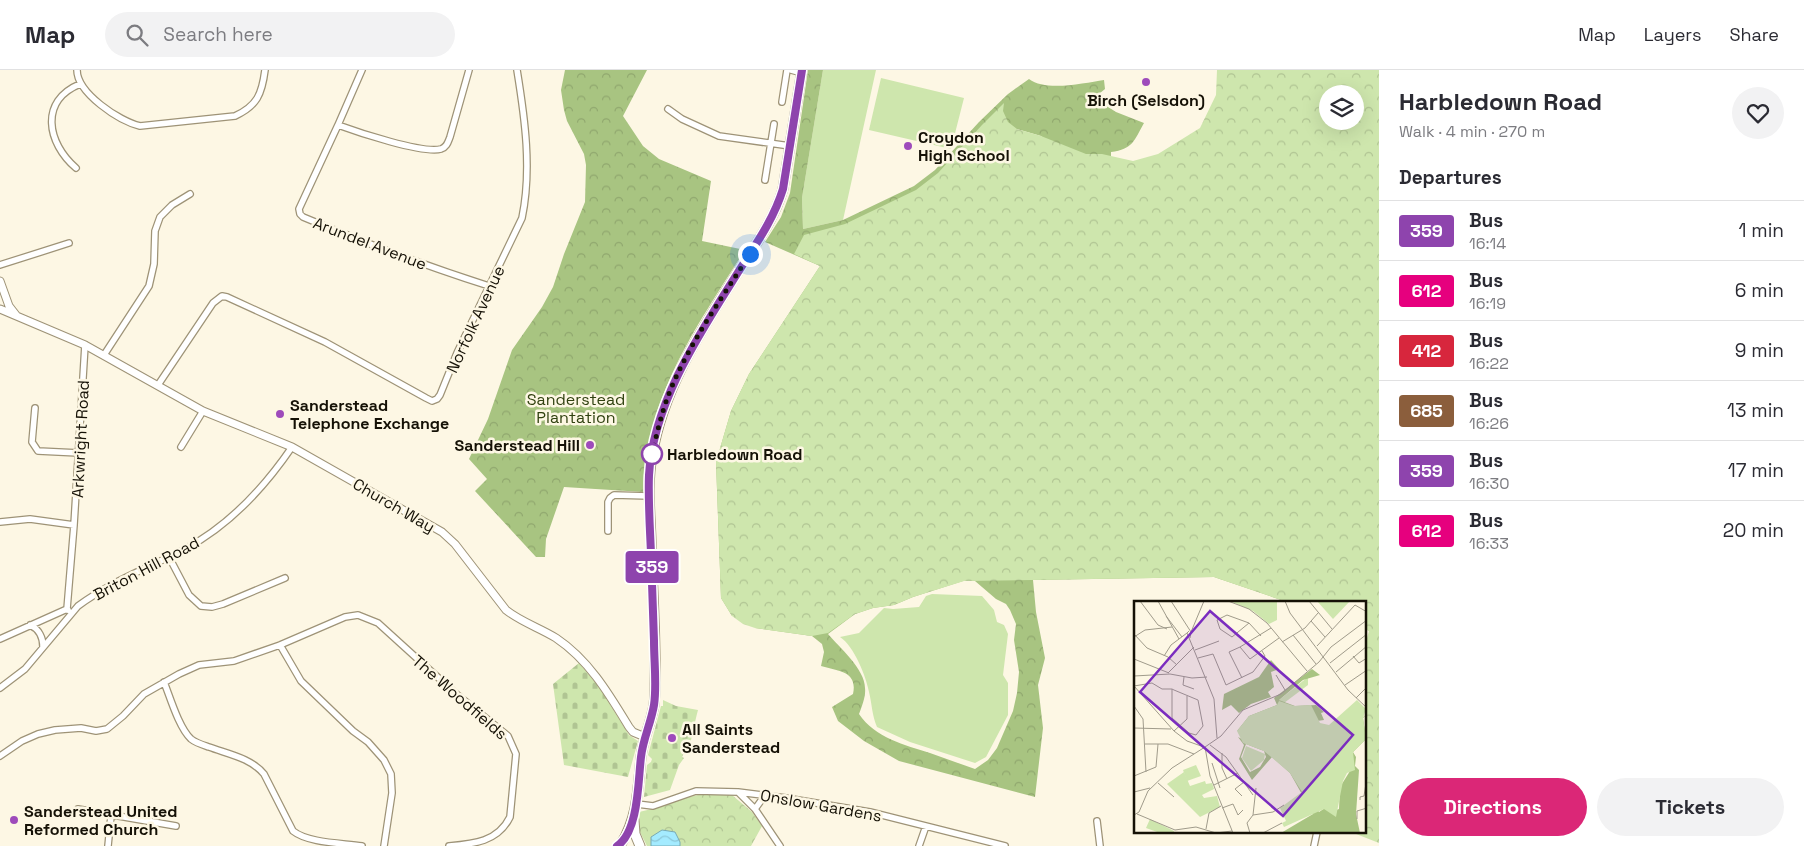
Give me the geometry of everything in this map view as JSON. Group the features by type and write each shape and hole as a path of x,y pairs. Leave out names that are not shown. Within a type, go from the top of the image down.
{"main road":[{"path":"640,846 635,834 636,808 644,737 654,705 655,676 649,496 652,454 671,390 688,354 760,239 778,206 783,189 802,71"},
{"path":"619,845 629,830 636,808"},
{"path":"619,845 630,844 635,846"}],"street":[{"path":"77,70 80,84 100,103 118,118 135,125 156,125 235,116 245,111 258,97 263,86 265,70"},
{"path":"362,70 338,125 360,133 428,149 441,149 447,144 469,70"},
{"name":"Norfolk Avenue","path":"158,385 212,302 222,296 325,342 432,401 440,396 457,353 522,218 526,199 527,166 522,99 517,70"},
{"path":"782,102 787,70"},
{"path":"791,70 802,71"},
{"path":"76,168 64,158 56,142 52,129 52,116 60,96 69,88 80,84"},
{"path":"668,109 682,119 719,136 772,145 790,146"},
{"path":"765,180 774,124"},
{"name":"Arundel Avenue","path":"338,125 300,204 300,214 335,231 399,256 489,286"},
{"path":"104,355 149,286 154,264 155,231 160,218 172,204 190,194"},
{"path":"0,265 69,243"},
{"path":"0,281 10,309 16,315"},
{"path":"0,308 6,304 6,299"},
{"path":"0,308 85,345"},
{"name":"Church Way","path":"85,345 203,411 292,447 442,532 456,544 506,610 558,639 581,659 603,685 633,732 644,737"},
{"name":"Arkwright Road","path":"69,611 85,345"},
{"path":"35,408 32,442 38,451 79,453"},
{"path":"181,447 203,411"},
{"name":"Briton Hill Road","path":"0,688 25,669 69,611 134,573 169,557 204,537 239,511 263,486 292,447"},
{"path":"608,531 608,502 610,498 614,495 649,496"},
{"path":"0,522 30,519 74,525"},
{"path":"169,557 189,595 201,606 212,607 223,604 285,578"},
{"path":"0,639 30,625 69,611"},
{"name":"The Woodfields","path":"0,756 22,741 38,734 55,730 81,728 96,731 107,729 123,716 144,694 199,665 234,661 280,645 346,617 358,615 378,623 446,685 508,736 516,754 510,817 506,826 486,841 449,846"},
{"path":"30,625 38,631 43,647"},
{"path":"280,645 301,681 368,742 384,760 390,774 392,793 384,846"},
{"path":"164,682 184,730 190,738 199,744 247,760 258,767 264,774 293,831 299,836 309,840 362,846"},
{"name":"Onslow Gardens","path":"636,808 653,806 696,791 738,792 870,812 1003,846"},
{"path":"738,792 755,809 780,846"},
{"path":"755,809 765,795"},
{"path":"78,809 176,826"},
{"path":"108,846 110,816"},
{"path":"1097,821 1100,846"},
{"path":"919,846 926,826"}],"green space":[{"name":"Sanderstead Plantation","path":"565,70 647,70 623,116 643,146 659,159 711,181 702,241 745,250 692,335 664,394 653,425 646,457 643,492 564,487 546,539 545,557 536,557 475,491 487,479 469,459 488,419 512,350 542,307 553,287 585,202 586,165 584,154 567,121 564,110 561,90"},
{"path":"808,70 823,70 802,198 803,229 843,220 914,186 935,170 979,122 1008,94 1029,79 1036,83 1055,86 1104,80 1105,89 1094,98 1116,112 1144,123 1132,143 1124,149 1111,152 1111,204 1041,136 1017,129 736,603 732,616 721,598 716,462 731,411 749,374 820,266 765,242 781,217 790,193"},
{"path":"823,70 876,70 843,220 803,229 802,198"},
{"name":"Birch (Selsdon)","path":"1217,70 1379,70 1379,843 1356,834 1366,834 1366,642 1369,631 1366,630 1366,601 1284,601 1214,577 964,581 894,605 873,608 855,614 828,633 812,636 755,628 743,624 732,616 721,598 716,462 731,411 749,374 820,266 794,254 804,235 845,224 916,190 938,173 1004,103 1003,111 1008,122 1017,129 1041,136 1086,154 1102,154 1133,161 1158,154 1200,128 1216,95"},
{"path":"881,78 964,98 951,149 869,130"},
{"path":"890,562 1369,581 1379,635 1366,629 1366,601 1284,601 1214,577 1033,580 1036,612 1045,658 1038,685 1043,728 1035,797 899,761 864,741 838,721 832,707 853,694 854,686 850,676 821,666 824,652 822,644 812,636 755,628 758,621","holes":["963,581 975,581 996,599 1006,604 1016,624 1014,640 1019,672 1013,711 997,748 988,760 975,769 891,740 873,729 859,714 864,701 865,691 861,673 828,634 855,614 873,608 894,605"]},
{"path":"932,594 982,596 994,610 997,622 1004,625 1008,634 1003,675 1008,683 1008,715 986,757 975,763 910,742 877,727 862,670 855,654 840,637 859,633 884,608 919,607 926,596"},
{"path":"579,663 600,688 629,735 638,741 628,777 564,765 553,684"},
{"path":"663,700 676,706 698,710 687,755 684,753 682,757 684,758 679,765 670,790 644,797 647,765 652,759 648,755 661,706 663,706"},
{"path":"698,795 732,795 752,812 762,826 751,846 647,846 640,832 639,812"}],"water":[{"path":"662,830 675,832 680,846 651,846 651,837"}],"bus line":[{"name":"359","path":"617,846 621,844 629,830 634,812 644,737 654,705 655,676 649,492 652,454 671,390 688,354 760,239 778,206 783,189 802,70"}],"place":[{"name":"Birch (Selsdon)","path":"1146,82"},
{"name":"Croydon High School","path":"908,146"},
{"name":"Sanderstead Telephone Exchange","path":"280,414"},
{"name":"Sanderstead Hill","path":"590,445"},
{"name":"Harbledown Road","path":"652,454"},
{"name":"All Saints Sanderstead","path":"672,738"},
{"name":"Sanderstead United Reformed Church","path":"14,820"}],"route":[{"path":"652,454 671,390 688,354 750,254"}]}
